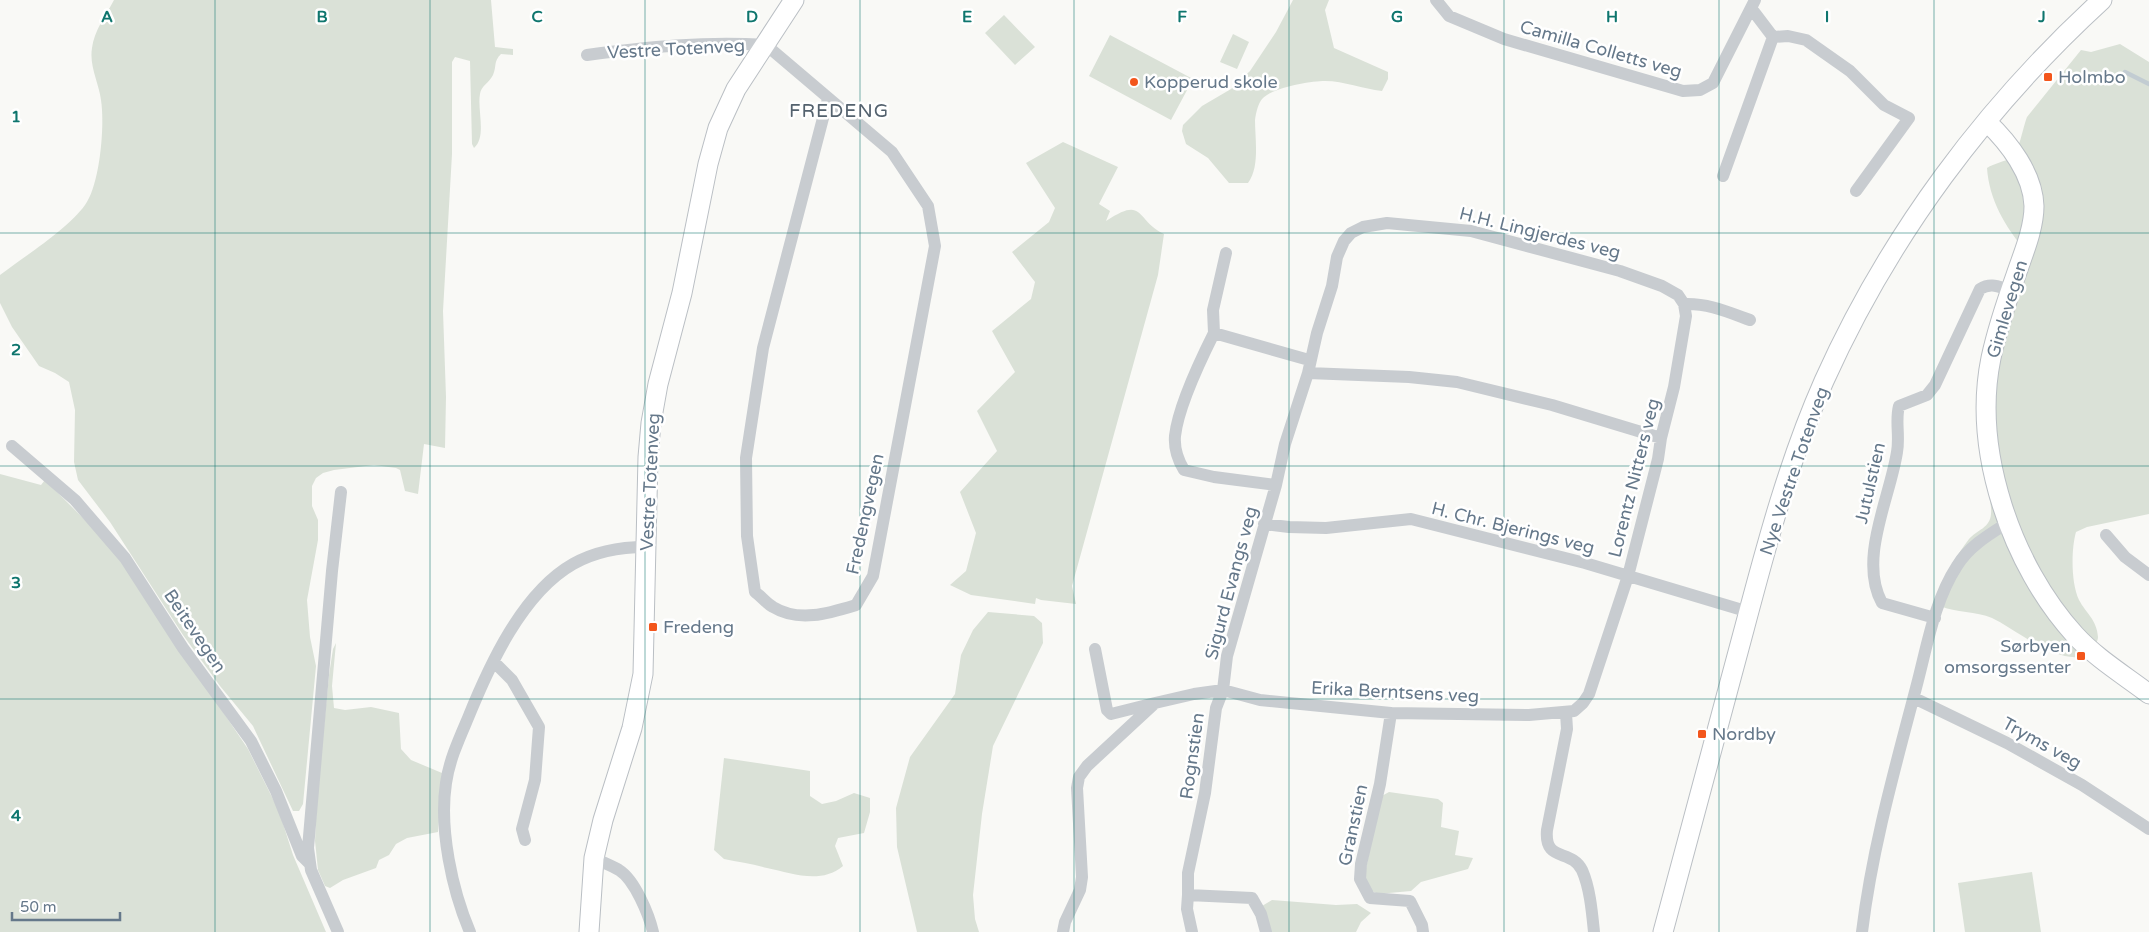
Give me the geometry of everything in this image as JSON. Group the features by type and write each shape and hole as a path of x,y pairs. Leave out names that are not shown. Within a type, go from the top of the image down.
{"street":[{"name":"Vestre Totenveg","path":"589,932 594,858 603,820 641,694 644,654 651,424 658,384 682,293 708,164 718,128 736,89 794,0"},
{"name":"Camilla Colletts veg","path":"1436,0 1449,16 1504,39 1683,91 1700,90 1713,83 1753,4"},
{"name":"Nye Vestre Totenveg","path":"1663,932 1774,517 1800,441 1824,381 1892,252 1935,186 1987,122 2039,63 2102,0"},
{"name":"Camilla Colletts veg","path":"1753,4 1773,37"},
{"path":"1723,176 1773,37 1788,36 1806,40 1850,71 1884,105 1909,118 1856,191"},
{"name":"Vestre Totenveg","path":"587,55 627,49 688,45 740,43 766,45"},
{"name":"Fredengvegen","path":"766,45 892,152 928,206 935,246 873,576 856,605 821,615 797,615 774,607 755,592 747,536 746,458 763,348 828,99"},
{"name":"Gimlevegen","path":"1987,122 2014,152 2029,185 2034,205 2032,225 2001,317 1991,360 1988,391 1990,454 1994,475 2009,522 2025,561 2050,605 2077,636 2108,664 2149,694"},
{"name":"H.H. Lingjerdes veg","path":"1351,233 1363,227 1387,223 1472,230 1620,271 1662,286 1678,296 1684,304"},
{"name":"Sigurd Evangs veg","path":"1223,690 1227,656 1276,485 1285,444 1332,286 1337,257 1344,241 1351,233"},
{"name":"Sigurd Evangs veg","path":"1226,253 1213,310 1214,333 1201,358 1177,425 1175,438 1178,461 1184,470 1214,477 1276,485"},
{"name":"Jutulstien","path":"1935,618 1882,603 1876,588 1874,558 1876,534 1898,452 1897,413 1899,406 1927,395 1935,385 1980,289 1986,285 1993,284 2010,290"},
{"path":"1684,304 1696,303 1713,306 1750,320"},
{"name":"Lorentz Nitters veg","path":"1566,713 1574,711 1583,704 1589,694 1628,576 1674,387 1686,316 1684,304"},
{"path":"1214,333 1309,366 1457,382 1552,405 1661,438"},
{"name":"Beitevegen","path":"12,446 75,500 125,558 183,648 251,741 276,790 302,856 309,863"},
{"name":"Beitevegen","path":"338,932 313,876 309,863 308,848 332,571 341,492"},
{"name":"H. Chr. Bjerings veg","path":"1264,524 1290,528 1326,528 1411,519 1628,576 1749,612"},
{"path":"1862,932 1867,886 1894,773 1935,618 1947,584 1958,565 1970,550 1985,537 2009,522"},
{"path":"2106,535 2125,557 2149,575"},
{"path":"470,932 460,905 449,860 445,815 446,784 456,747 486,676 524,612 548,584 573,563 600,552 621,548 646,547"},
{"name":"Rognstien","path":"1095,649 1107,710 1111,714 1155,703 1223,690"},
{"path":"494,662 512,680 539,726 535,780 522,829 524,840"},
{"name":"Rognstien","path":"1192,932 1187,909 1188,873 1205,793 1216,708 1223,690"},
{"name":"Erika Berntsens veg","path":"1223,690 1260,700 1391,713 1520,715 1566,713"},
{"name":"Tryms veg","path":"1914,698 2007,743 2082,785 2149,829"},
{"path":"1063,932 1065,922 1080,890 1082,877 1078,816 1079,777 1087,766 1155,703"},
{"name":"Granstien","path":"1391,713 1380,784 1360,864 1360,879 1370,898 1410,902 1422,925 1423,932"},
{"path":"1566,713 1567,729 1546,842 1551,851 1576,861 1582,870 1594,932"},
{"path":"594,858 621,871 630,880 654,932"},
{"path":"1188,895 1252,898 1261,914 1266,932"}],"shaded area":[{"path":"114,0 491,0 495,47 513,49 513,55 501,54 496,62 493,75 481,91 479,100 481,130 478,143 474,148 472,144 470,61 455,57 452,62 452,154 443,311 446,397 445,448 424,444 418,494 405,491 400,470 374,465 323,473 316,478 312,486 312,506 318,520 318,540 307,600 310,637 316,666 303,804 299,811 293,811 253,726 220,686 183,635 110,522 78,480 74,462 75,410 69,382 39,366 12,327 0,303 0,275 46,242 68,223 85,205 90,196 98,170 102,139 101,100 91,55 98,29"},
{"path":"1293,0 1329,0 1325,10 1334,48 1388,72 1388,79 1382,91 1325,81 1293,85 1268,94 1261,100 1256,114 1255,161 1252,176 1248,183 1229,183 1208,158 1186,144 1182,131 1183,125 1202,106 1231,89 1250,71 1276,32"},
{"path":"1004,15 1035,47 1015,65 985,33"},
{"path":"1233,34 1249,42 1237,69 1220,62"},
{"path":"1110,35 1193,79 1171,120 1089,76"},
{"path":"2120,44 2149,62 2149,514 2087,527 2076,532 2073,557 2074,585 2079,600 2096,626 2098,637 2091,650 2082,656 2070,657 2042,647 1992,618 1940,606 1937,594 1964,545 1972,536 1986,526 1990,519 1991,505 1979,432 1977,385 1980,365 1992,326 2025,250 1999,212 1991,191 1987,168 2012,157 2019,145 2027,117 2081,50 2091,52"},
{"path":"1063,142 1118,167 1099,204 1110,211 1106,221 1127,210 1134,210 1139,212 1148,222 1164,234 1158,275 1072,586 1076,604 1036,598 1035,604 971,595 950,585 966,571 976,533 960,492 997,451 977,411 1015,372 992,331 1031,299 1035,282 1012,252 1049,222 1055,208 1026,163"},
{"path":"0,474 41,485 45,480 110,545 248,749 279,811 293,855 326,932 0,932"},
{"path":"988,612 1034,616 1042,623 1043,643 993,746 982,814 973,895 975,919 979,932 917,932 897,847 896,808 910,757 955,694 961,655 973,630"},
{"path":"336,643 332,686 334,708 345,710 371,707 399,713 401,749 411,760 442,773 438,832 407,838 396,844 389,855 379,860 376,868 343,880 330,888 325,886 318,870 315,841 317,797 329,675 333,649"},
{"path":"724,758 810,771 810,796 822,804 836,801 854,793 870,798 870,812 864,833 838,838 835,846 843,866 825,875 796,875 724,859 714,850"},
{"path":"1389,792 1438,799 1443,803 1441,827 1459,831 1455,855 1473,858 1468,869 1421,882 1411,891 1378,894 1368,889 1365,874 1380,797"},
{"path":"2032,872 2041,932 1965,932 1958,883"},
{"path":"1272,900 1336,905 1357,904 1371,913 1361,922 1356,932 1271,932 1262,906"}],"waterway":[{"path":"2125,72 2149,84"}],"place":[{"name":"Holmbo","path":"2048,77"},
{"name":"Kopperud skole","path":"1134,82"},
{"name":"Fredeng","path":"653,627"},
{"name":"Sørbyen omsorgssenter","path":"2081,656"},
{"name":"Nordby","path":"1702,734"}],"district":[{"name":"FREDENG","path":"839,111"}]}
